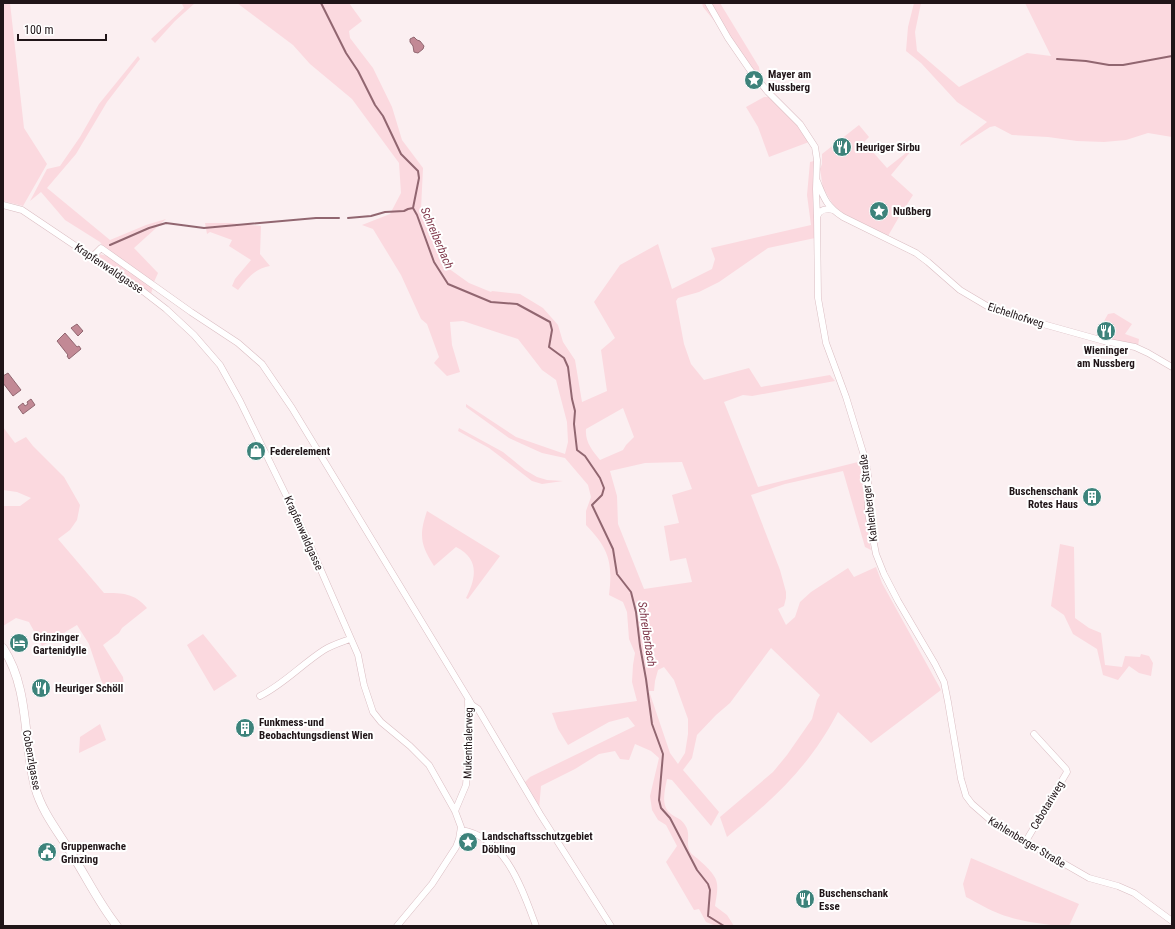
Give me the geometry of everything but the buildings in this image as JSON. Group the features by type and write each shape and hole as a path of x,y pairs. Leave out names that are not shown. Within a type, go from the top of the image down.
{"street":[{"name":"Kahlenberger Straße","path":"708,3 728,38 750,70 768,92 800,124 809,135 815,147 817,155 818,306 829,354 846,397 866,462 868,476 868,513 876,554 898,602 944,682 961,779 966,796 972,804 994,824 1089,878 1118,886 1134,893 1172,921"},
{"name":"Eichelhofweg","path":"816,178 826,201 833,210 916,253 960,290 987,306 1010,315 1094,338 1135,347 1172,367"},
{"name":"Krapfenwaldgasse","path":"3,205 22,210 144,292 166,309 194,335 220,365 280,480 306,536 360,661 364,685 373,712 381,722 422,757 434,773 456,811 461,830"},
{"path":"817,217 819,213 824,210 833,210"},
{"path":"92,257 101,248 191,312 238,343 262,364 270,374 472,705 478,709 540,814 611,926"},
{"path":"260,696 286,679 323,651 350,639"},
{"name":"Cobenzlgasse","path":"3,648 12,664 20,688 33,777 37,794 53,825 107,913 117,926"},
{"name":"Mukenthalerweg","path":"456,811 466,785 468,771 470,716 468,698"},
{"name":"Cebotariweg","path":"1026,841 1067,773 1066,769 1034,734"},
{"path":"397,926 437,877 456,847 461,830 480,836 498,850 520,888 536,926"}],"shaded area":[{"path":"3,3 10,3 24,128 47,164 23,206 3,201"},
{"path":"183,3 195,3 175,21 155,43 151,39 184,8"},
{"path":"237,3 349,3 362,21 349,31 350,38 373,68 392,107 402,140 423,168 421,209 448,268 469,283 491,292 520,294 543,308 558,325 563,342 575,360 582,402 607,391 601,350 615,338 594,302 620,265 658,244 672,289 712,269 715,259 711,248 811,225 807,195 810,162 814,161 813,188 815,238 768,248 719,282 699,292 678,298 676,301 684,344 691,364 704,380 749,368 761,387 830,375 835,381 752,396 743,395 724,402 758,487 862,461 865,473 865,515 871,550 865,547 843,471 785,484 751,495 780,570 786,592 784,606 778,609 786,625 795,617 800,602 811,592 848,568 854,577 876,567 882,583 941,690 871,743 838,712 827,732 815,749 790,780 761,809 727,837 720,817 773,772 787,755 812,719 817,700 820,695 771,648 730,703 697,735 692,758 683,770 719,812 711,826 672,780 667,779 664,793 665,807 671,814 682,821 687,828 688,846 690,851 713,874 715,878 717,889 715,906 727,915 734,926 716,926 706,922 699,909 694,910 666,862 677,846 666,825 658,820 652,810 650,796 659,758 651,751 635,744 629,760 620,759 615,751 599,754 575,769 541,786 539,809 524,783 530,777 635,726 628,717 609,722 568,745 558,729 552,713 637,701 632,682 635,653 629,639 627,612 623,602 609,595 610,565 608,557 600,541 586,525 586,511 591,497 588,485 565,458 542,453 509,438 466,407 466,404 516,437 565,454 568,442 567,422 556,380 542,370 518,339 463,321 450,322 452,345 460,372 447,376 434,363 439,357 427,324 421,319 401,275 373,229 362,225 390,214 401,193 399,163 352,99 310,64 293,45","holes":["623,408 634,437 623,450 600,460 588,442 586,429","682,462 692,489 672,495 679,523 664,526 670,561 686,558 692,582 644,589 618,524 617,496 610,471 645,463","664,667 674,680 688,719 688,734 685,753 678,764 670,753 649,691 654,691 658,670"]},
{"path":"702,3 720,3 759,67 761,79 703,7"},
{"path":"914,3 921,3 915,32 917,51 959,87 1027,53 1051,56 1025,3 1172,3 1172,137 1148,133 1126,140 1104,142 1077,141 1048,137 1012,135 995,126 990,127 960,146 961,143 987,122 957,102 921,63 906,51 908,27"},
{"path":"414,37 424,46 418,53 414,52 413,46 410,42 410,39"},
{"path":"138,56 140,59 107,102 76,154 47,188 110,240 146,225 166,219 134,248 158,273 154,282 105,249 100,242 65,220 41,192 30,201 47,169 60,166 80,137 99,104"},
{"name":"Mayer am Nussberg","path":"764,97 769,97 801,129 809,142 769,157 758,127 746,107"},
{"path":"859,125 869,137 864,142 887,168 916,145 891,175 913,195 888,236 846,216 835,208 823,188 820,169 822,164 822,154"},
{"path":"205,223 230,223 261,226 260,254 270,266 260,269 248,278 238,290 232,286 235,279 251,260 229,246 232,240 210,232 207,234"},
{"path":"97,255 108,256 153,287 151,294 98,257"},
{"path":"1114,313 1132,324 1125,334 1139,339 1138,346 1095,337 1108,314"},
{"path":"77,324 83,331 78,336 71,328"},
{"path":"65,333 77,347 79,346 81,349 69,359 67,356 68,355 57,341"},
{"path":"8,373 21,390 13,396 3,383 3,376"},
{"path":"31,399 35,405 23,414 18,407 23,403 25,406"},
{"path":"3,427 15,443 26,437 64,477 80,505 77,520 70,530 58,539 104,593 128,595 137,599 147,608 103,645 123,677 124,685 108,694 101,680 89,644 77,625 42,646 29,622 16,618 3,626 3,506 20,506 31,498 17,492 3,490"},
{"path":"459,428 503,452 525,470 537,477 547,480 563,481 542,484 532,481 489,448 458,431"},
{"path":"427,511 500,556 468,599 466,598 474,576 472,563 464,552 456,547 434,566 426,552 422,539"},
{"path":"1060,544 1074,547 1075,618 1089,628 1101,633 1105,665 1122,667 1125,656 1140,657 1141,654 1149,656 1153,663 1151,676 1139,673 1129,666 1118,680 1103,675 1097,649 1073,634 1064,615 1051,606"},
{"path":"203,634 237,676 214,691 187,645"},
{"path":"100,724 106,740 79,753 80,737"},
{"path":"971,858 1079,904 1069,926 1034,923 1007,917 966,897 963,884"}],"waterway":[{"name":"Schreiberbach","path":"321,3 346,53 358,71 375,105 383,116 401,154 418,171 419,178 413,208 434,262 448,284 491,302 517,304 550,322 552,330 549,347 564,358 568,367 575,411 574,424 577,450 585,456 600,478 604,488 602,495 592,505 613,549 617,574 631,592 636,612 652,724 663,754 659,800 661,808 670,818 697,870 708,884 710,890 708,916 724,926"},
{"path":"1057,59 1086,61 1109,65 1123,65 1172,56"},
{"path":"348,218 371,216 385,212 404,211 413,208"},
{"path":"110,245 149,228 166,223 204,228 316,218 339,218"}],"place":[{"name":"Mayer am Nussberg","path":"754,80"},
{"name":"Heuriger Sirbu","path":"842,147"},
{"name":"Nußberg","path":"879,211"},
{"name":"Wieninger am Nussberg","path":"1106,331"},
{"name":"Federelement","path":"256,451"},
{"name":"Buschenschank Rotes Haus","path":"1092,497"},
{"name":"Grinzinger Gartenidylle","path":"19,643"},
{"name":"Heuriger Schöll","path":"41,688"},
{"name":"Funkmess-und Beobachtungsdienst Wien","path":"245,728"},
{"name":"Landschaftsschutzgebiet Döbling","path":"468,842"},
{"name":"Gruppenwache Grinzing","path":"47,852"},
{"name":"Buschenschank Esse","path":"805,899"}]}
